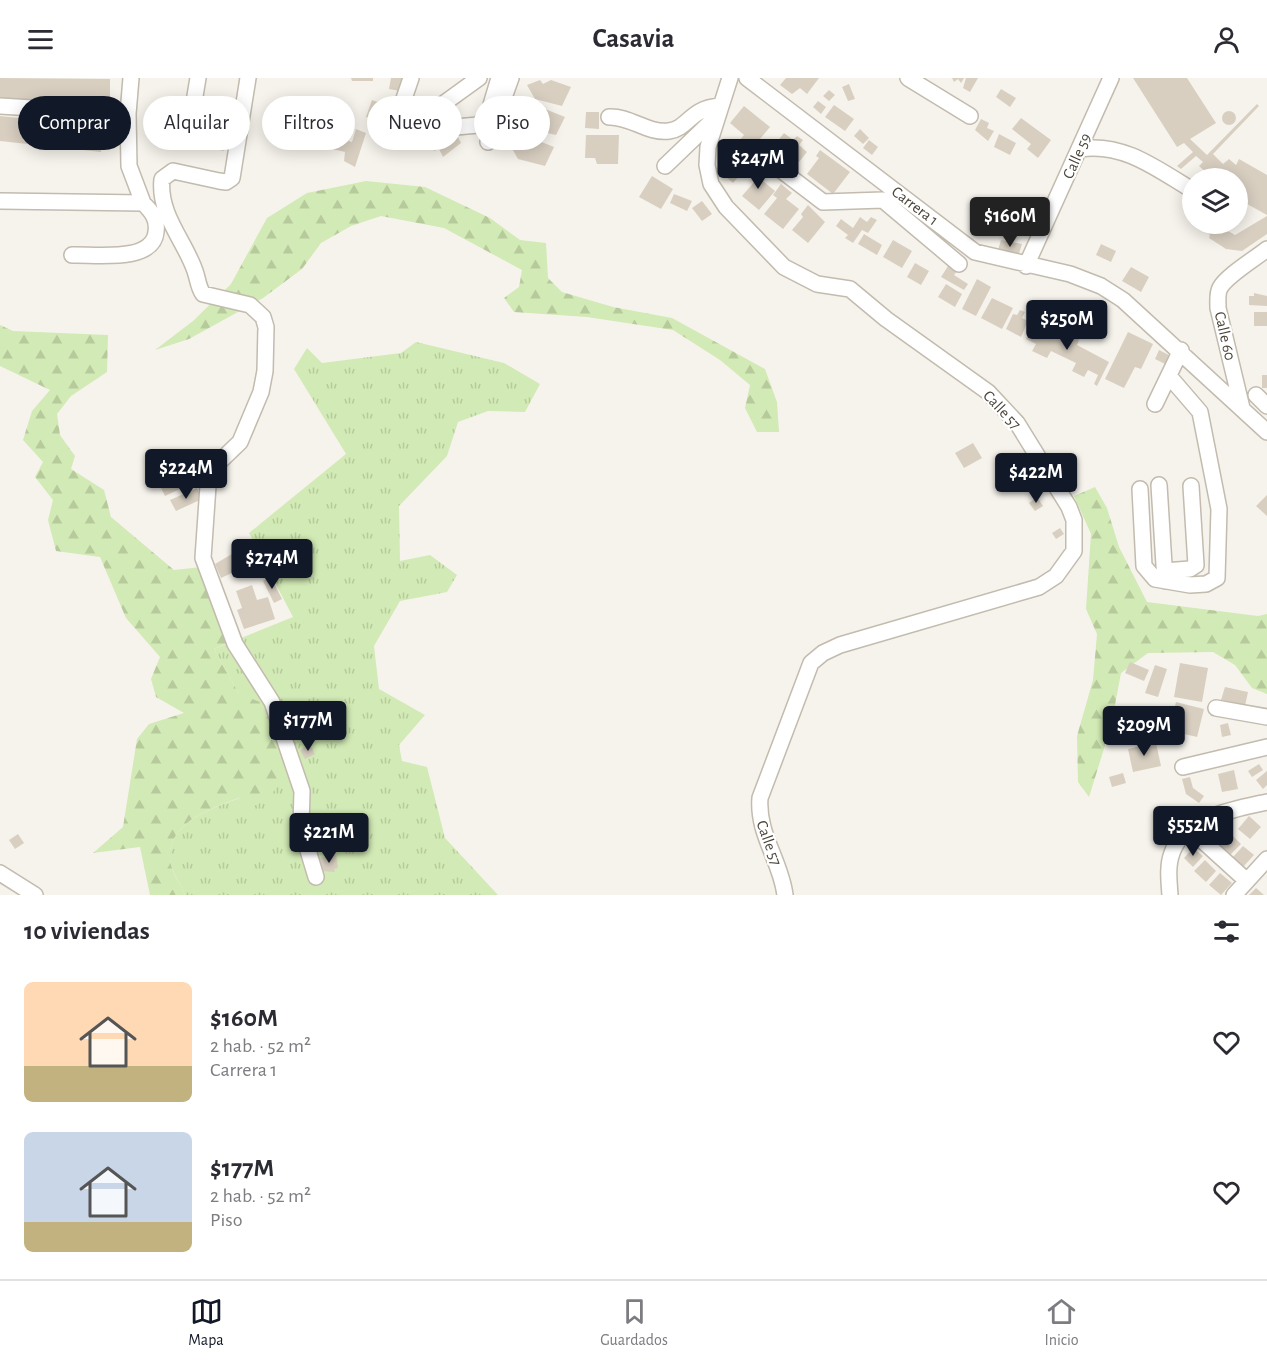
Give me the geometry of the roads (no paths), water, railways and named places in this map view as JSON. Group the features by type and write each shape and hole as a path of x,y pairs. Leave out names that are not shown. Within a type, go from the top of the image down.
{"street":[{"path":"130,96 131,78"},
{"path":"195,96 198,78"},
{"path":"248,78 232,178 219,181 173,171 162,179 162,194 168,218 196,272 202,294 250,305 263,317 266,327 265,371 261,392 240,442 214,466 208,486 203,558 235,644 272,702 285,738 302,791 301,827 316,877"},
{"path":"405,96 411,78"},
{"path":"479,78 443,104 445,114 456,127 478,125 488,115 499,78"},
{"path":"505,96 511,78"},
{"name":"Calle 57","path":"730,78 718,112 707,165 711,184 726,207 784,267 817,284 850,290 886,319 988,392 1017,423 1063,498 1074,520 1076,534 1074,551 1056,576 1039,587 840,645 823,652 811,663 760,798 759,816 784,882 785,895"},
{"name":"Carrera 1","path":"747,78 887,194 975,252 1026,266 1070,274 1101,286 1123,300 1181,350 1267,432"},
{"path":"908,78 970,116"},
{"name":"Calle 59","path":"1026,266 1112,78"},
{"path":"0,106 18,107"},
{"path":"609,117 621,116 659,131 669,131 680,128 704,108 718,112 665,166"},
{"path":"1080,149 1101,146 1117,150 1182,185"},
{"path":"72,255 144,251 154,242 155,216 143,203 129,166 129,150"},
{"path":"756,151 823,202 887,194 959,264"},
{"path":"0,201 143,203"},
{"name":"Calle 60","path":"1242,408 1218,308 1218,297 1220,287 1267,249"},
{"path":"1155,404 1181,350"},
{"path":"1164,576 1190,585 1206,584 1217,578 1220,562 1220,508 1200,412 1169,376"},
{"path":"1159,485 1164,576"},
{"path":"1140,489 1144,566 1155,579 1191,569 1196,565 1191,486"},
{"path":"1216,708 1267,717"},
{"path":"1183,767 1267,747"},
{"path":"1170,895 1172,852 1180,840 1203,819 1267,802"},
{"path":"1204,842 1247,881"},
{"path":"1234,895 1267,859"},
{"path":"0,873 35,895"}]}
